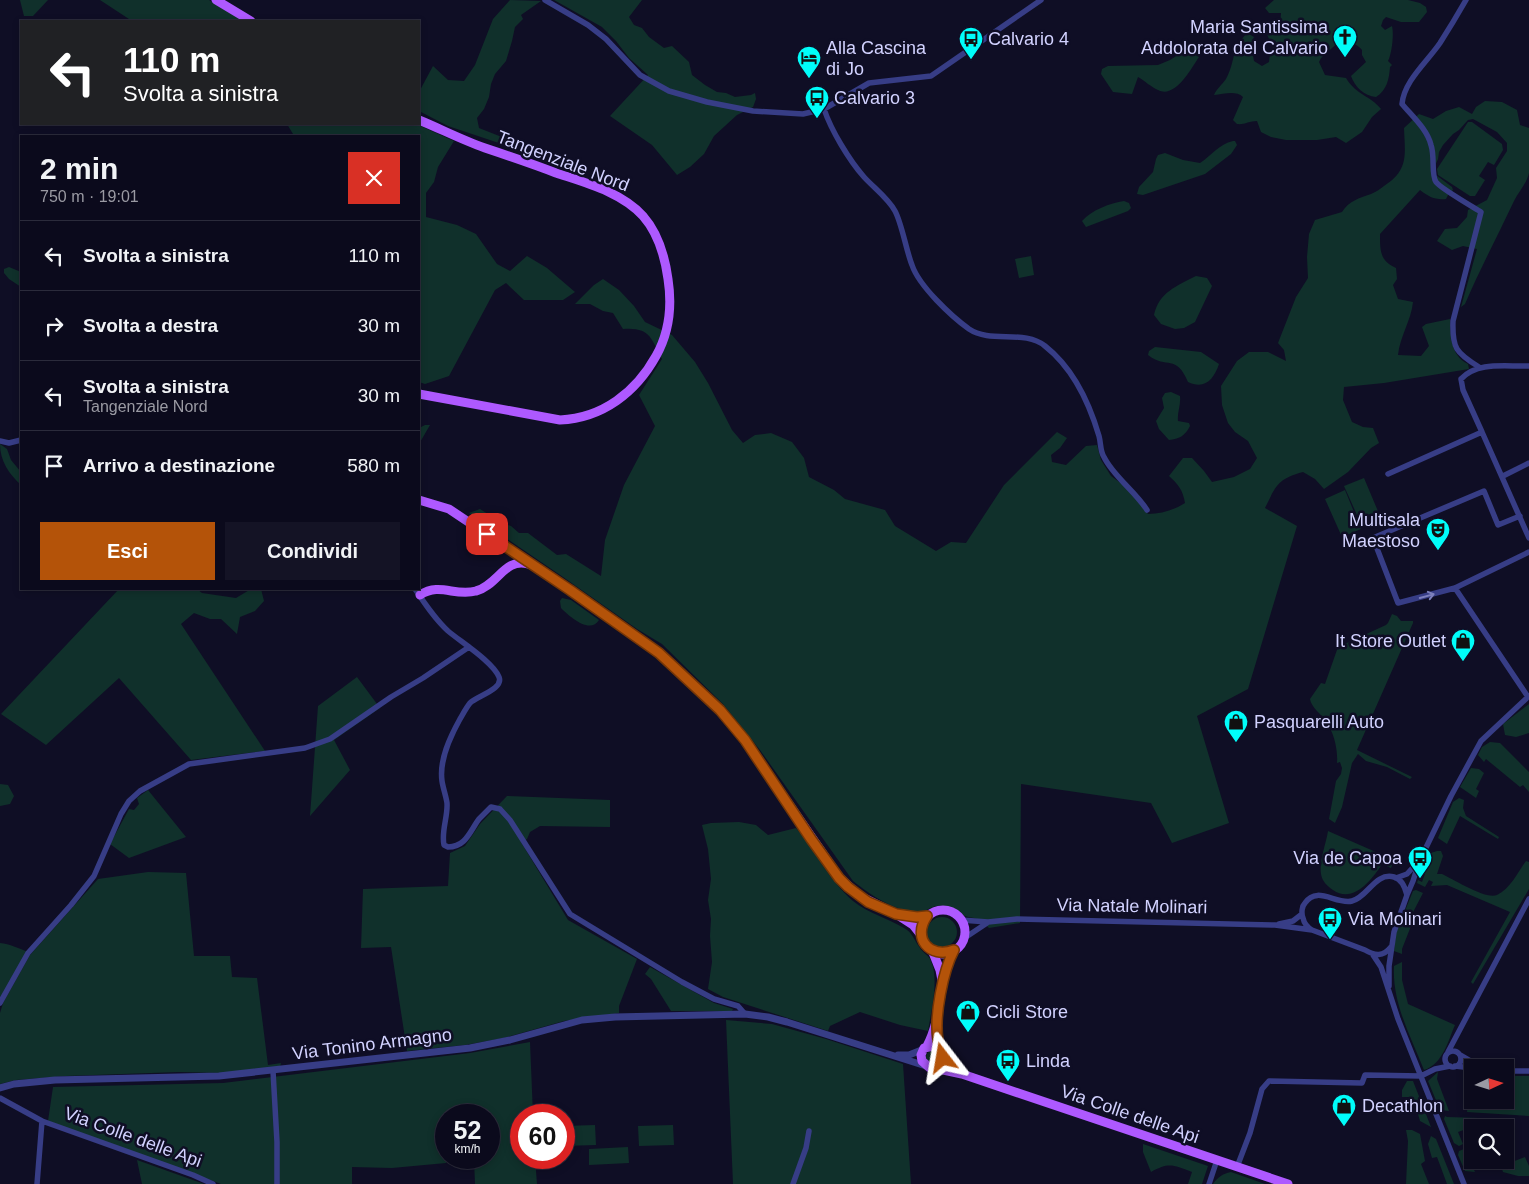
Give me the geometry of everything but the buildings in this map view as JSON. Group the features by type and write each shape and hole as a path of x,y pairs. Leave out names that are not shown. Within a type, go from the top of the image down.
{"main road":[{"path":"216,0 249,20"},
{"name":"Tangenziale Nord","path":"420,120 482,147 592,185 631,204 644,217 656,235 670,291 669,313 665,334 650,366 632,389 620,400 591,415 572,420 560,420 420,394"},
{"path":"420,500 448,509 570,590 659,653 720,710 745,740 839,878 860,896 896,914 912,925 921,935"},
{"path":"500,543 506,552 505,569"},
{"path":"418,592 434,589 476,592 487,587 505,569 517,563 531,565"},
{"path":"896,914 917,917 927,916 938,910 945,910 957,915 961,920 964,932 963,939 948,961 937,1023 942,1062 930,1067 921,1058 937,1023"},
{"path":"927,916 921,928 923,941 932,950 939,953 954,950"},
{"path":"932,950 943,983"},
{"path":"926,1048 934,1046 941,1050"},
{"name":"Via Colle delle Api","path":"941,1050 962,1074"},
{"name":"Via Colle delle Api","path":"930,1067 962,1074 1288,1184"}],"street":[{"path":"545,0 588,25 606,39 640,75 669,91 707,102 753,111 803,114 824,109 869,83 931,76 1041,0"},
{"path":"1466,0 1439,44 1403,94 1402,104 1427,135 1431,144 1435,162 1433,174 1437,184 1481,212 1453,321 1452,338 1458,352 1479,367"},
{"path":"824,109 829,124 862,175 895,211 912,267 922,284 971,330 984,335 1034,340 1044,345 1060,360 1087,400 1099,437 1103,457 1111,469 1139,497 1147,510"},
{"path":"1529,366 1479,367 1467,373 1461,379 1463,390 1503,476 1529,538"},
{"path":"1388,474 1482,432"},
{"path":"0,441 9,443 20,440"},
{"path":"1503,476 1529,463"},
{"path":"1520,516 1498,525 1484,491 1373,538 1398,603 1455,588 1529,552"},
{"path":"1389,986 1391,947 1397,919 1419,862 1451,796 1481,741 1529,697 1455,588"},
{"path":"418,592 430,611 447,630 469,647 498,675 500,680 498,686 470,703 459,721 441,764 447,803 442,836 444,845 448,847 460,845 469,836 480,818 491,808 500,809 510,820 570,914 682,982 714,999 738,1006 745,1014"},
{"path":"0,1002 28,953 94,876 129,801 140,791 189,764 305,748 330,739 469,647"},
{"path":"1396,878 1407,874 1419,862"},
{"path":"1312,930 1306,926 1302,914 1304,903 1313,896 1323,895 1339,901 1351,901 1364,895 1379,879 1389,876 1396,878 1405,888 1407,895"},
{"path":"1435,1070 1458,1036 1529,900"},
{"name":"Via Natale Molinari","path":"1274,925 1293,921 1302,914"},
{"name":"Via Natale Molinari","path":"961,920 988,922 1017,920 1274,925 1312,930 1365,950 1373,955"},
{"path":"963,939 988,922"},
{"path":"1391,947 1387,952 1373,955 1381,967 1389,986 1398,1019 1463,1184"},
{"name":"Via Colle delle Api","path":"745,1014 787,1022 930,1067"},
{"name":"Via Tonino Armagno","path":"0,1088 14,1084 55,1080 219,1076 470,1048 510,1040 582,1020 615,1017 745,1014"},
{"path":"1453,1066 1461,1060 1458,1036"},
{"name":"Via Colle delle Api","path":"893,1055 909,1055 926,1048"},
{"path":"1447,1054 1454,1051 1467,1059"},
{"path":"1447,1054 1446,1062 1453,1066"},
{"path":"1237,1167 1250,1133 1262,1089 1269,1081 1362,1083 1365,1075 1421,1076 1435,1070 1453,1066 1464,1067"},
{"path":"1514,1070 1529,1071"},
{"path":"272,1071 277,1142 277,1184"},
{"name":"Via Colle delle Api","path":"0,1098 42,1121 193,1175 213,1184"},
{"path":"37,1184 42,1121"},
{"path":"793,1184 806,1148 809,1131"},
{"path":"1209,1184 1217,1160"}],"green space":[{"path":"20,0 48,0 33,16 24,16"},
{"path":"100,0 209,0 242,20 130,20"},
{"path":"510,0 541,1 521,15 523,19 515,27 506,61 495,74 489,97 484,109 477,118 479,128 517,143 526,152 448,126 420,112 420,90 433,66 448,80 464,81 475,65 493,19"},
{"path":"554,0 642,0 629,17 634,25 642,28 649,37 664,48 672,46 689,62 692,75 717,92 735,97 755,93 756,99 753,107 737,115 714,136 704,154 690,167 677,175 652,145 610,116 648,75 629,58 602,27"},
{"path":"1274,0 1408,0 1420,3 1426,7 1427,12 1419,22 1401,22 1386,17 1383,20 1381,26 1385,30 1392,26 1391,53 1388,61 1392,65 1385,88 1376,97 1360,90 1351,76 1366,62 1362,55 1362,50 1358,47 1352,44 1345,44 1342,39 1321,58 1319,62 1325,75 1346,78 1359,92 1377,104 1381,109 1372,117 1362,132 1346,143 1336,137 1317,140 1286,140 1271,137 1261,132 1257,121 1237,124 1233,120 1243,97 1230,93 1214,95 1226,79 1238,45 1247,33 1254,37 1251,44 1254,61 1262,66 1269,62 1270,53 1276,41 1269,39 1267,34 1280,26 1281,13 1269,13 1265,8"},
{"path":"1189,48 1199,57 1176,87 1164,92 1138,77 1132,94 1113,92 1101,74 1102,69 1108,66 1158,65"},
{"path":"1485,101 1502,102 1517,110 1520,125 1529,128 1529,173 1465,304 1461,307 1477,249 1463,246 1452,250 1437,241 1445,229 1457,228 1467,217 1468,210 1487,200 1497,178 1496,168 1507,151 1507,143 1497,132 1473,119 1468,120 1443,145 1434,168 1436,175 1452,187 1453,190 1446,199 1439,199 1432,198 1420,190 1380,234 1382,255 1387,262 1396,268 1397,279 1393,285 1398,299 1413,302 1398,355 1421,356 1429,346 1422,327 1426,324 1450,319 1451,338 1455,350 1458,356 1468,364 1469,369 1384,383 1344,387 1343,400 1352,422 1363,427 1373,428 1379,443 1371,448 1348,472 1324,489 1315,479 1303,472 1282,481 1272,494 1265,508 1297,526 1248,689 1197,716 1229,823 1172,843 1151,803 1021,784 1020,923 989,928 979,920 965,916 946,906 934,907 919,912 907,911 882,901 853,881 760,750 723,704 662,644 637,629 469,513 480,509 502,523 511,526 519,533 528,533 557,555 566,554 601,576 605,540 624,485 655,426 639,395 662,359 652,340 644,332 623,329 613,313 603,311 590,304 575,304 594,285 603,279 619,290 634,306 645,322 672,335 695,362 732,430 743,443 755,435 771,433 792,442 804,458 809,477 834,490 845,499 885,510 895,526 936,551 951,542 966,543 1004,485 1057,432 1067,438 1060,448 1051,455 1052,462 1066,465 1086,446 1097,445 1101,460 1111,476 1130,490 1148,514 1172,510 1185,503 1180,488 1169,476 1183,458 1192,458 1212,482 1234,477 1250,469 1257,458 1248,441 1235,432 1228,423 1222,405 1221,386 1237,361 1249,352 1268,352 1286,361 1284,350 1278,343 1296,297 1308,278 1309,234 1315,220 1342,212 1351,203 1375,192 1398,174 1402,168 1405,154 1404,128 1419,114 1433,119 1446,111 1459,107 1472,114 1476,107"},
{"path":"1468,122 1472,122 1502,144 1503,150 1494,165 1488,162 1479,176 1485,180 1475,196 1470,196 1438,175 1437,169"},
{"path":"288,125 418,125 454,141 438,167 434,182 426,193 426,217 457,225 476,234 497,264 510,271 527,256 547,268 575,292 563,300 524,300 506,283 495,290 449,376 425,384 420,382 420,135 293,134"},
{"path":"1233,141 1237,145 1231,154 1205,174 1143,195 1137,194 1139,187 1153,172 1158,155 1165,153 1183,160 1200,163 1219,147"},
{"path":"1124,201 1129,203 1131,208 1128,211 1086,227 1082,221 1102,208"},
{"path":"1031,256 1034,275 1019,278 1015,259"},
{"path":"9,267 20,272 20,286 9,279 4,273 4,269"},
{"path":"1196,276 1207,278 1212,286 1195,322 1184,328 1175,329 1161,324 1154,315 1156,307 1164,295"},
{"path":"1155,347 1201,352 1219,364 1208,382 1199,385 1194,384 1188,382 1184,373 1175,365 1148,355 1149,351"},
{"path":"1171,392 1180,396 1178,421 1189,423 1190,426 1181,436 1169,440 1159,429 1156,421 1164,408 1162,398 1165,393"},
{"path":"430,425 420,442 420,428"},
{"path":"0,444 7,449 11,460 20,471 20,484 6,467 0,450"},
{"path":"1364,478 1380,516 1361,524 1344,486"},
{"path":"1345,490 1361,529 1342,537 1325,499"},
{"path":"118,590 198,590 202,593 236,598 249,590 261,590 264,601 255,611 240,617 237,634 221,619 210,619 194,613 181,624 265,751 191,760 119,678 46,745 1,714"},
{"path":"562,598 571,600 599,620 590,626 580,623 561,608 560,601"},
{"path":"1392,614 1401,621 1413,621 1413,623 1357,750 1412,777 1410,779 1387,767 1366,761 1358,754 1352,763 1342,807 1335,823 1329,819 1336,781 1341,774 1342,768 1340,762 1337,763 1336,747 1331,731 1326,721 1312,705 1310,699 1321,683 1325,684 1338,647 1386,625"},
{"path":"357,677 380,708 334,740 350,770 310,816 318,706"},
{"path":"1529,704 1529,733 1516,737 1505,735 1503,724"},
{"path":"1490,742 1500,743 1529,772 1529,792 1523,785 1520,787 1486,759 1484,762 1478,755 1482,747"},
{"path":"1471,768 1479,769 1484,773 1476,789 1479,791 1476,798 1460,787"},
{"path":"0,784 8,785 14,796 10,804 0,806"},
{"path":"148,790 186,837 129,858 110,844 129,809 134,810 139,804 137,798"},
{"path":"507,796 610,800 610,827 540,826 530,832 527,839 521,842 568,920 637,959 619,1006 619,1013 564,1021 504,1038 465,1045 407,1051 391,947 361,948 363,889 448,886 450,853 465,846 480,824"},
{"path":"1459,798 1464,800 1463,808 1466,816 1499,837 1498,839 1460,816 1447,844 1438,838 1453,802"},
{"path":"739,822 756,825 768,835 796,828 844,893 865,909 898,924 909,932 933,966 935,985 928,1031 900,1025 860,1012 830,1026 828,1031 723,997 708,989 712,962 711,919 708,900 711,879 708,849 702,825"},
{"path":"1328,831 1394,860 1391,868 1382,864 1373,877 1355,892 1340,894 1333,890 1322,879 1321,874 1322,858"},
{"path":"1441,851 1443,856 1437,874 1442,874 1478,892 1492,896 1506,889 1526,861 1529,862 1529,889 1473,984 1471,982 1510,912 1447,885 1431,886 1433,882 1429,880 1425,887 1417,883 1418,880 1422,882 1425,874 1422,872 1431,853"},
{"path":"148,872 186,873 194,956 230,956 232,977 257,978 268,1065 281,1063 280,1067 222,1073 179,1072 66,1076 16,1080 0,1084 0,1013 3,1003 30,955 98,879"},
{"path":"1416,890 1423,893 1409,920 1411,926 1402,949 1402,954 1394,951 1396,933 1413,891"},
{"path":"942,917 952,922 957,932 952,942 942,947 932,942 927,932 932,922"},
{"path":"0,943 28,952 0,1001"},
{"path":"1402,962 1402,980 1408,1004 1455,1025 1447,1045 1436,1063 1424,1070 1403,1020 1396,993 1394,966"},
{"path":"650,967 714,1003 733,1009 732,1011 671,1011 651,979 645,974"},
{"path":"726,1020 772,1024 903,1064 911,1184 733,1184"},
{"path":"530,1042 533,1104 510,1104 510,1169 536,1169 537,1184 475,1184 474,1169 500,1169 500,1104 435,1104 435,1164 392,1168 352,1167 352,1184 221,1184 48,1121 53,1087 223,1083 470,1053"},
{"path":"930,1051 934,1051 938,1057 934,1063 930,1063 926,1059 926,1055"},
{"path":"1438,1072 1437,1079 1449,1111 1440,1110 1428,1081"},
{"path":"1514,1076 1529,1076 1529,1116 1467,1112 1467,1109 1514,1109"},
{"path":"1407,1081 1413,1081 1431,1127 1420,1121 1413,1097 1402,1097 1402,1090"},
{"path":"1445,1116 1480,1118 1464,1119 1464,1130 1458,1132 1463,1144 1459,1146 1454,1143 1444,1119"},
{"path":"595,1125 596,1145 575,1146 575,1126"},
{"path":"673,1125 674,1145 639,1146 638,1126"},
{"path":"1406,1130 1412,1130 1420,1134 1425,1161 1421,1164 1429,1184 1406,1184 1408,1141"},
{"path":"1431,1136 1436,1139 1454,1184 1447,1184 1437,1157 1432,1158 1428,1144"},
{"path":"1143,1144 1208,1166 1202,1184 1188,1184 1192,1172 1175,1166 1162,1167 1151,1172 1143,1152"},
{"path":"628,1147 629,1163 589,1165 589,1149"},
{"path":"1464,1149 1464,1169 1458,1155 1459,1151"},
{"path":"1525,1157 1529,1166 1529,1176 1518,1176 1503,1172 1502,1169 1514,1169 1514,1161"},
{"path":"137,1160 204,1184 142,1184"},
{"path":"1464,1169 1474,1169 1475,1172 1465,1171"},
{"path":"1231,1172 1265,1184 1213,1184 1220,1176"}],"place":[{"name":"Maria Santissima Addolorata del Calvario","path":"1345,58"},
{"name":"Calvario 4","path":"971,60"},
{"name":"Alla Cascina di Jo","path":"809,79"},
{"name":"Calvario 3","path":"817,119"},
{"name":"Multisala Maestoso","path":"1438,551"},
{"name":"It Store Outlet","path":"1463,662"},
{"name":"Pasquarelli Auto","path":"1236,743"},
{"name":"Via de Capoa","path":"1420,879"},
{"name":"Via Molinari","path":"1330,940"},
{"name":"Cicli Store","path":"968,1033"},
{"name":"Linda","path":"1008,1082"},
{"name":"Decathlon","path":"1344,1127"}],"route":[{"path":"487,534 659,653 720,710 745,740 811,839 839,878 848,887 868,902 896,914 917,917 927,916 921,928 921,935 927,947 939,953 954,950 948,961 937,1023 938,1040 943,1058"}]}
